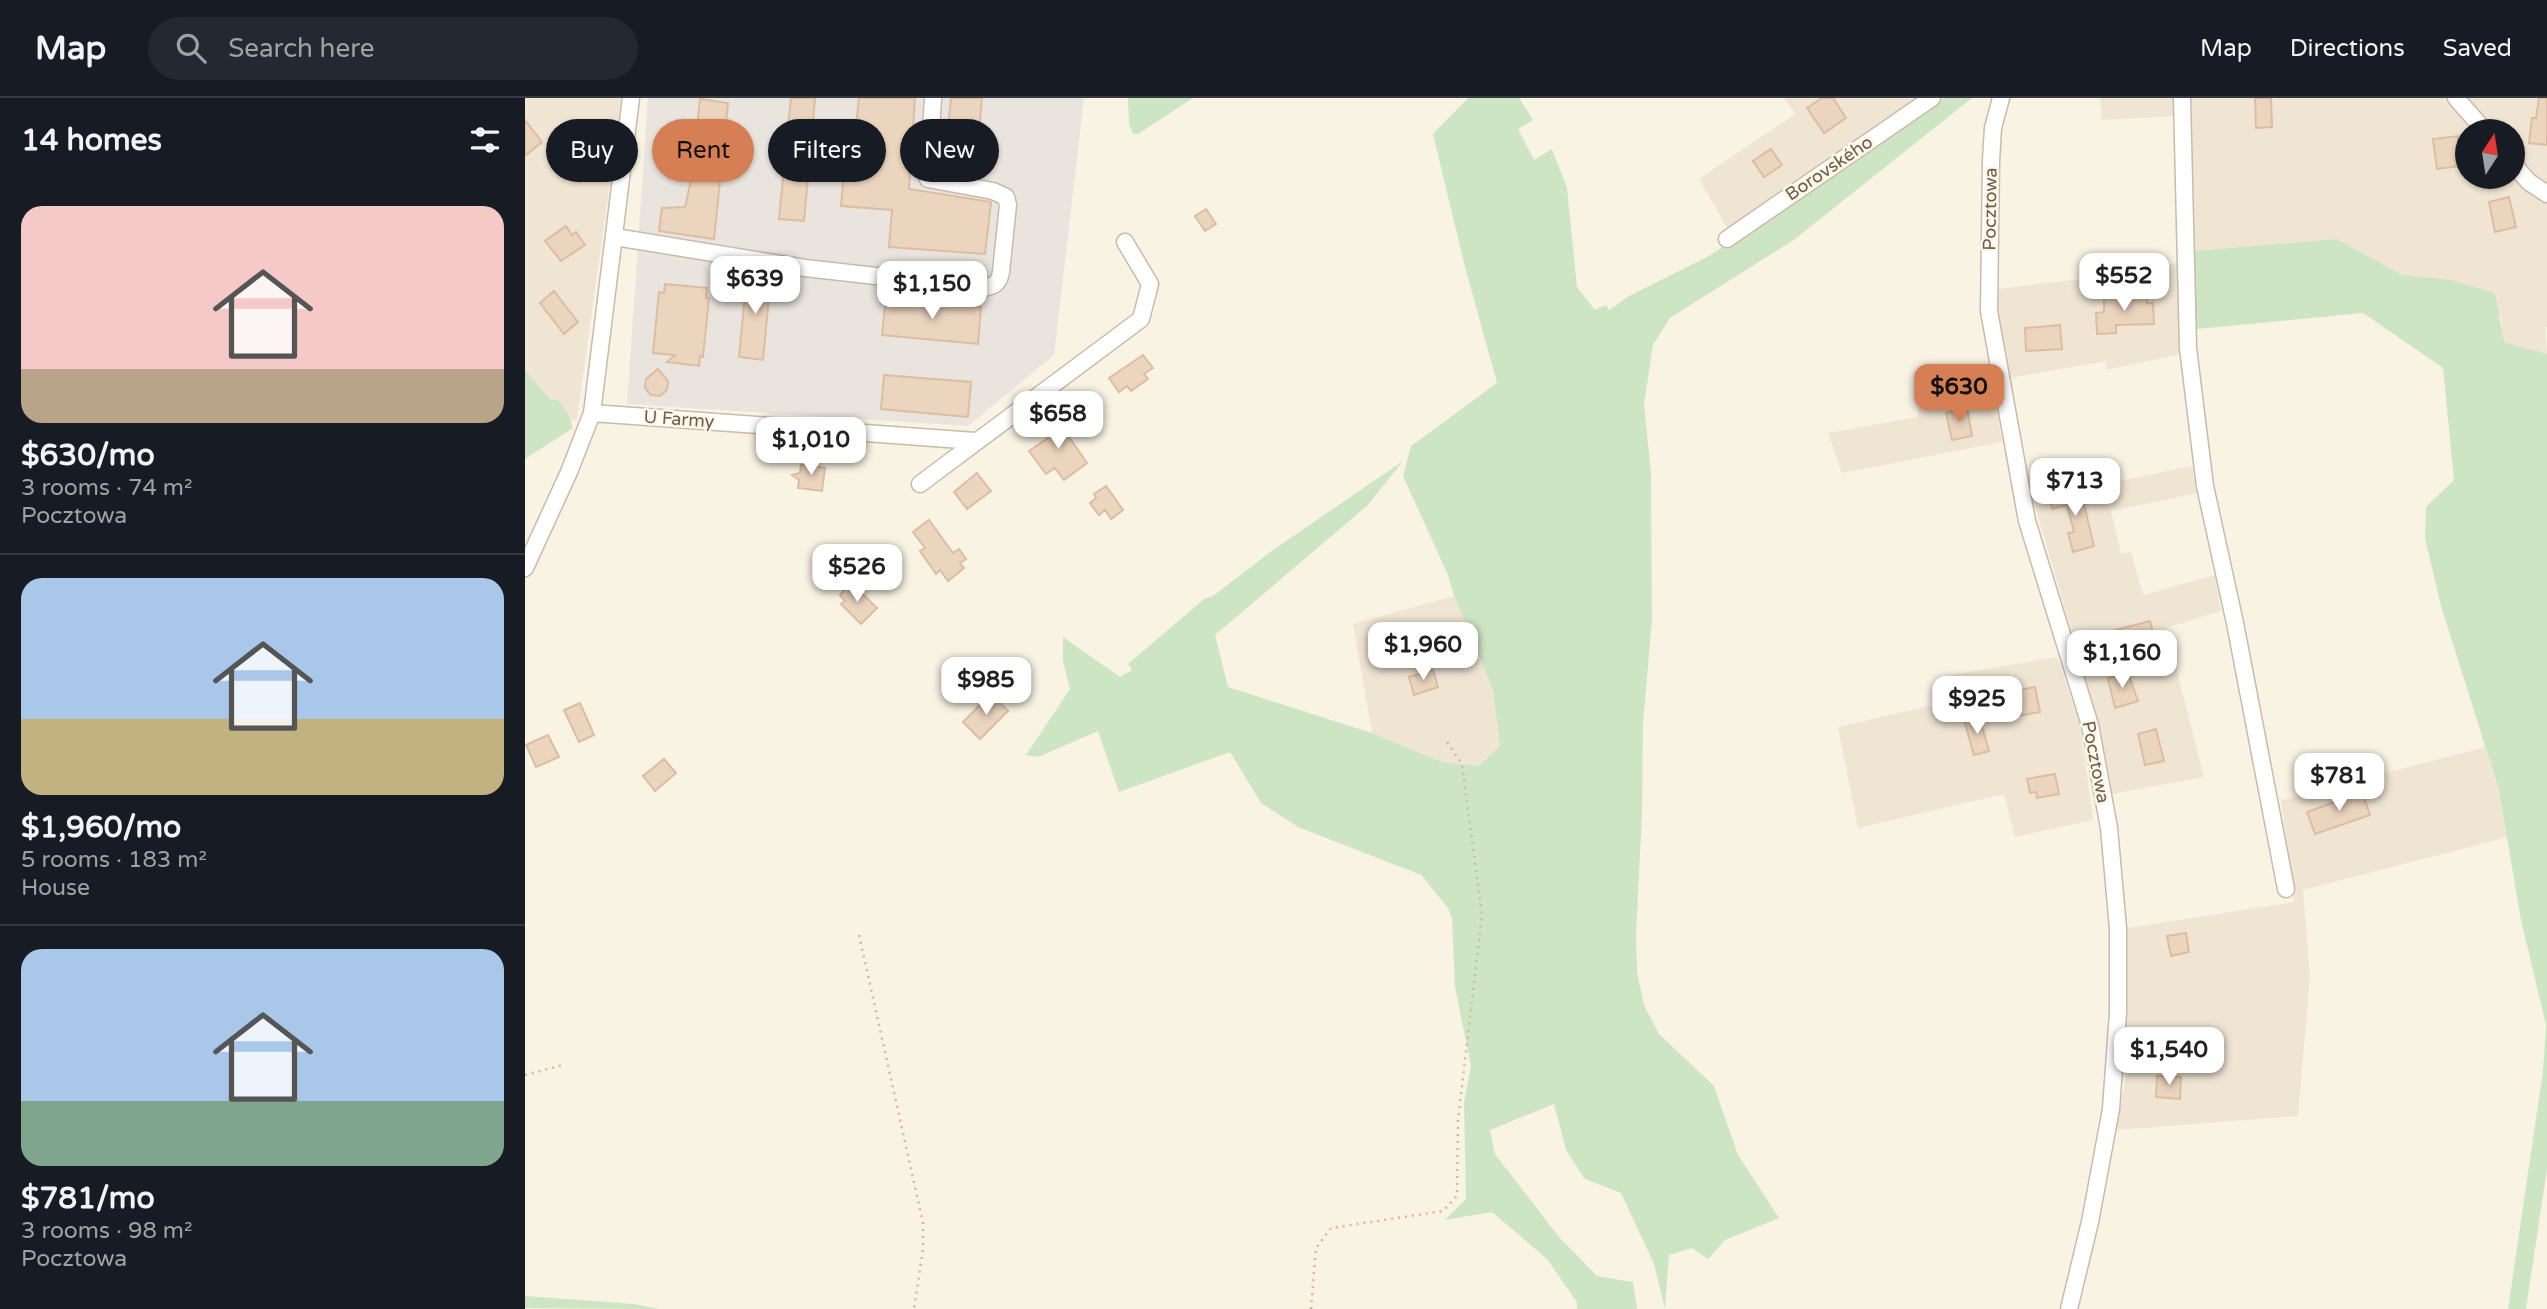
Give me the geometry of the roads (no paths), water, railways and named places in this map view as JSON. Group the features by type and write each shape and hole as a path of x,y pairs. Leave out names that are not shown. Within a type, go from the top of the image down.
{"street":[{"path":"525,568 569,472 592,413 631,98"},
{"path":"615,237 804,268 982,288 992,286 1000,279 1008,205 1006,197 993,191 928,179 933,98"},
{"name":"Borovského","path":"1727,239 1932,98"},
{"name":"Pocztowa","path":"2001,98 1993,128 1991,161 1989,311 2027,521 2090,725 2109,828 2117,928 2118,1013 2111,1109 2090,1222 2069,1309"},
{"path":"2182,98 2188,348 2205,486 2235,623 2286,889"},
{"path":"2456,98 2474,119"},
{"path":"2525,178 2547,194"},
{"path":"920,484 975,440 1141,319 1150,284 1125,242"},
{"name":"U Farmy","path":"592,413 975,440"}]}
